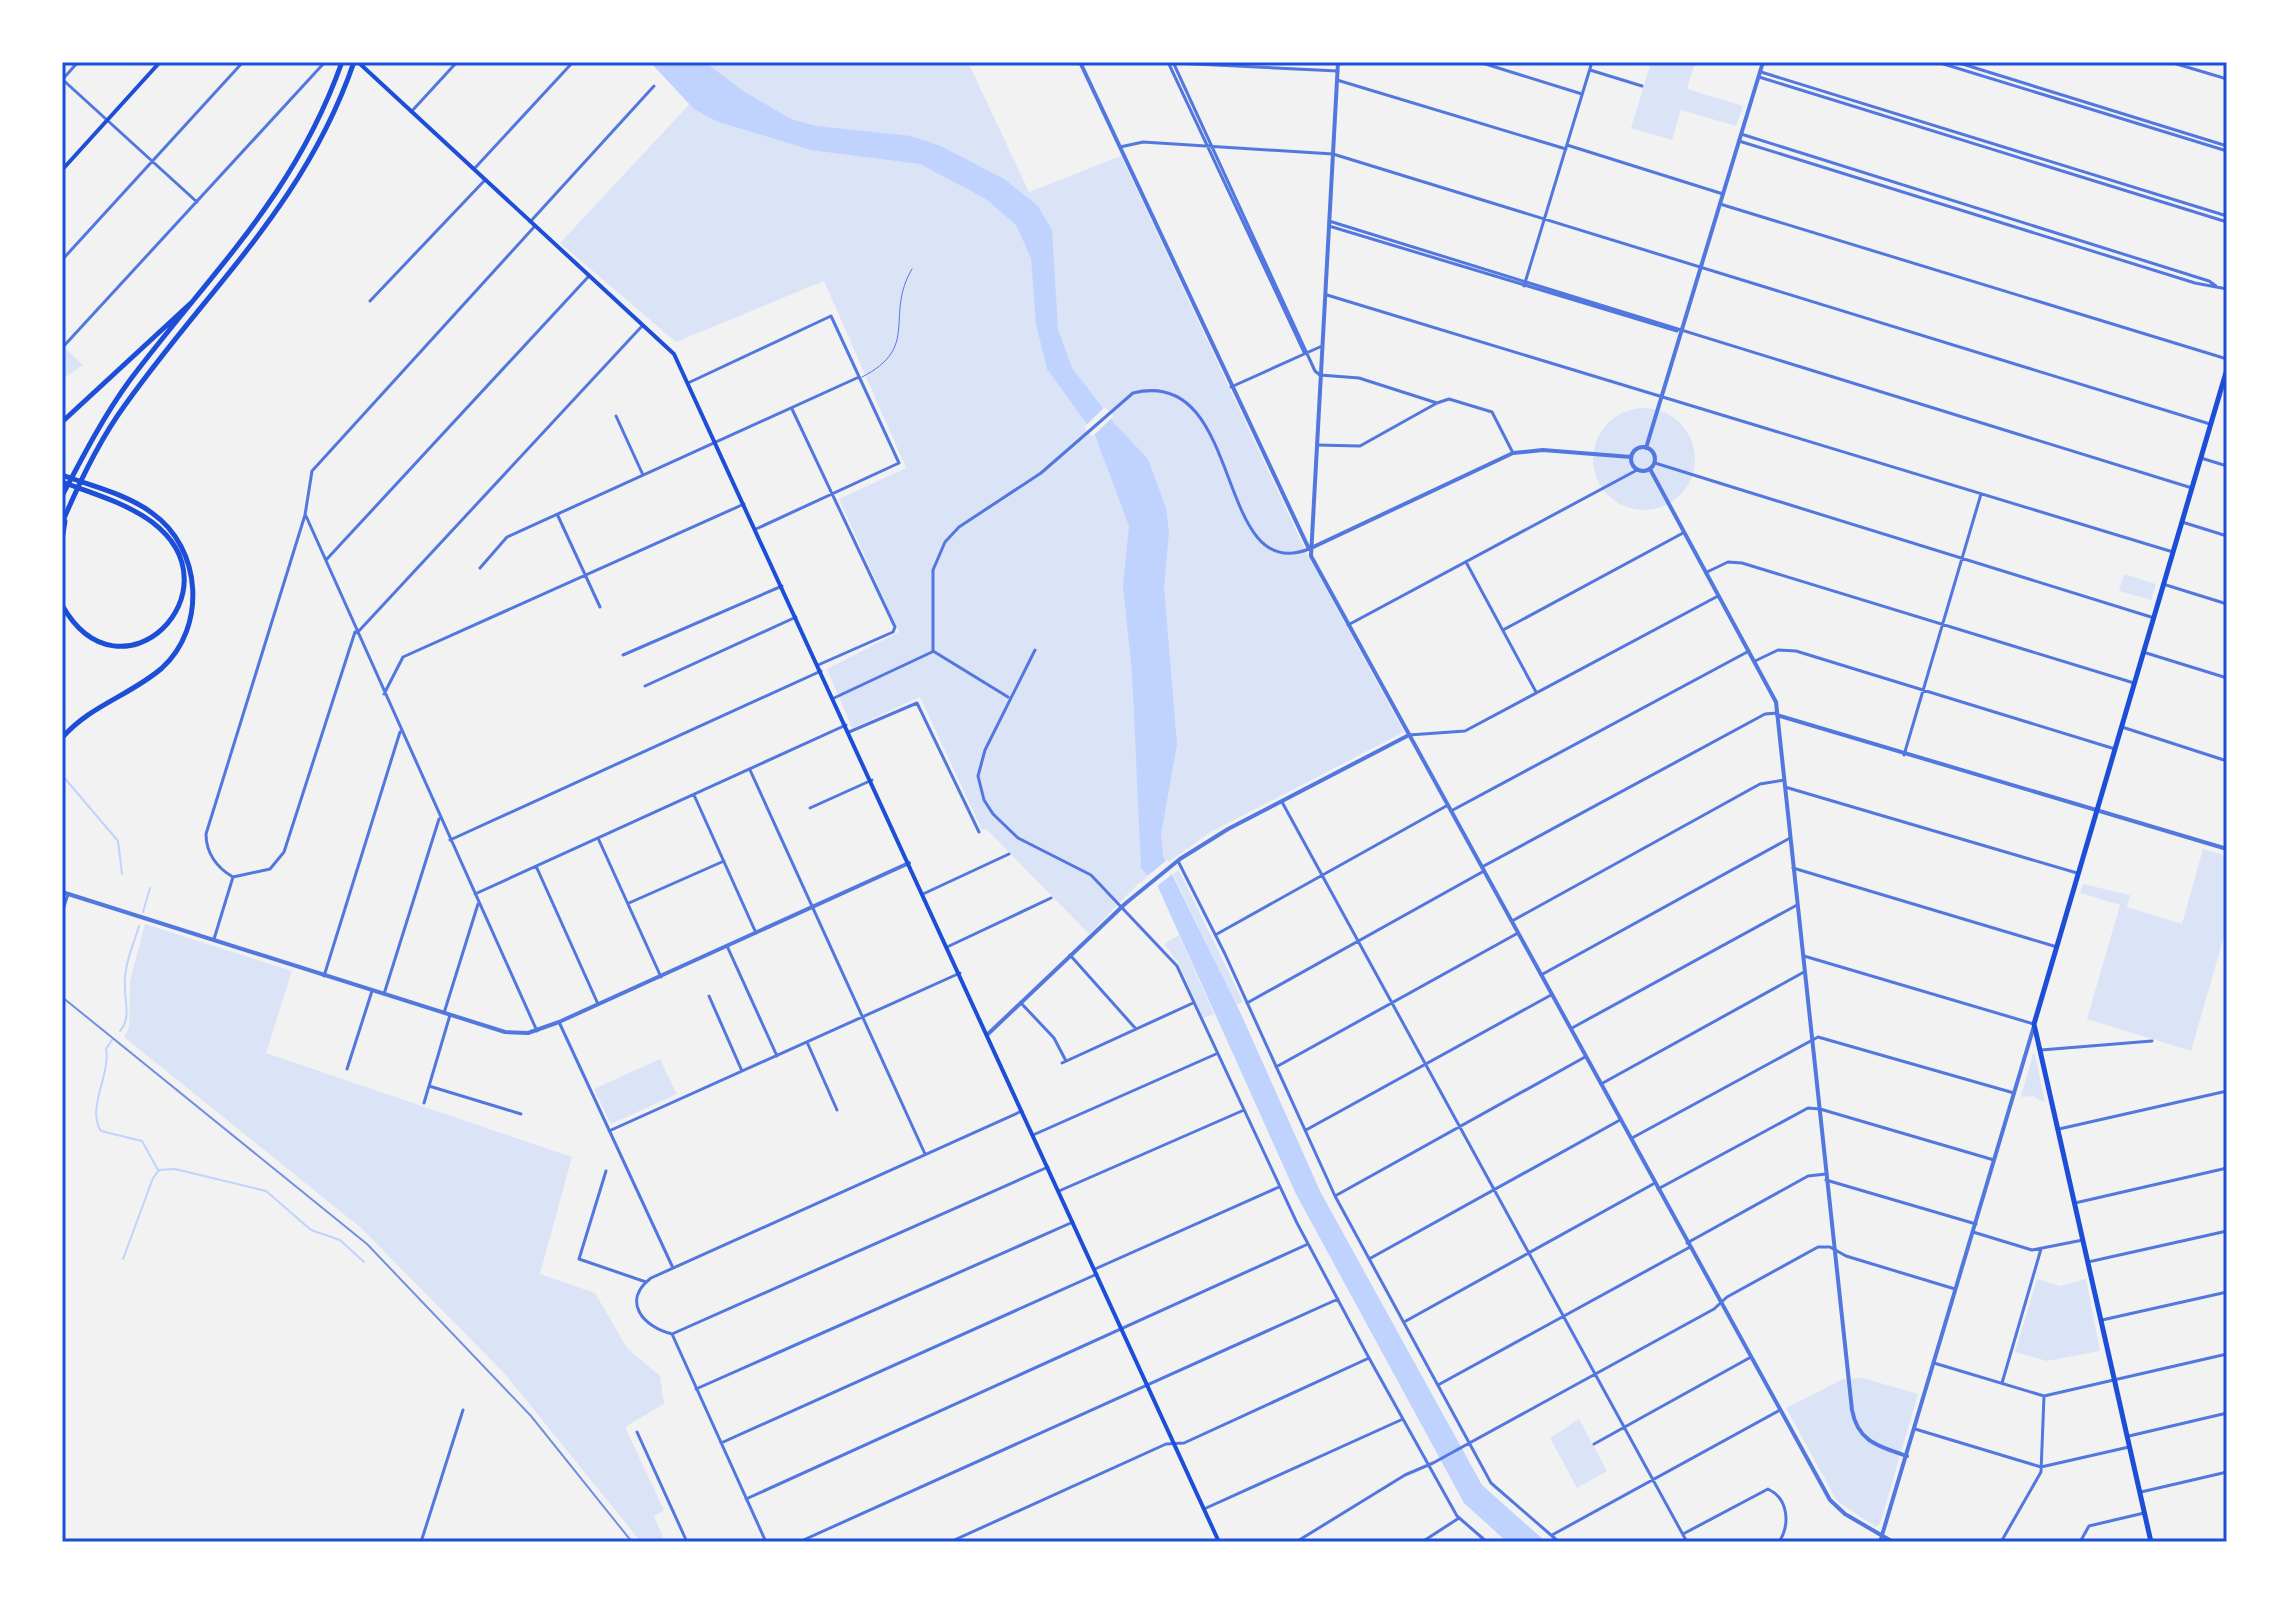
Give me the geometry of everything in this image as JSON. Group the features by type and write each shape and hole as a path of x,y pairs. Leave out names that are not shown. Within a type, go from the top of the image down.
{"main road":[{"path":"62,170 160,62"},
{"path":"62,496 93,435 131,380 202,294 295,165 342,62"},
{"path":"62,523 118,416 265,232 293,191 333,116 356,62 674,354 1219,1542"},
{"path":"62,422 80,410 154,334 202,294"},
{"path":"2151,1542 2034,1024 2210,424 2224,393 2227,369"},
{"path":"62,475 132,510 165,535 183,569 181,603 164,631 150,640 125,646 96,641 71,622 62,605"},
{"path":"62,482 150,511 172,531 191,573 191,617 180,646 171,659 158,671 95,710 62,738"},
{"path":"62,540 67,511"}],"street":[{"path":"78,62 62,79 197,202"},
{"path":"62,260 243,62"},
{"path":"62,348 325,62"},
{"path":"411,112 457,62"},
{"path":"474,169 573,62"},
{"path":"1080,62 1309,549 1600,1085 1833,1505 1893,1542"},
{"path":"1320,375 1306,353 1171,62 1338,71"},
{"path":"1309,549 1338,62"},
{"path":"1479,62 1582,94"},
{"path":"1524,284 1592,62"},
{"path":"1646,448 1763,62"},
{"path":"1937,62 2227,149"},
{"path":"1956,62 2001,79"},
{"path":"2170,62 2227,79"},
{"path":"1590,70 1642,86"},
{"path":"1759,74 2227,216"},
{"path":"1759,74 2227,222"},
{"path":"1337,80 1723,194"},
{"path":"233,877 214,860 207,846 206,834 305,515 308,482 315,466 654,86"},
{"path":"1741,134 2075,238 2216,286"},
{"path":"1739,141 2020,229 2227,289"},
{"path":"1120,147 1143,142 1333,154 2210,424"},
{"path":"1804,161 1806,155"},
{"path":"1857,178 1859,172"},
{"path":"370,301 485,180"},
{"path":"1911,195 1913,188"},
{"path":"1720,204 2227,359"},
{"path":"1966,212 1968,205"},
{"path":"2020,229 2023,222"},
{"path":"1329,224 2192,488"},
{"path":"2073,245 2075,238"},
{"path":"2129,262 2131,256"},
{"path":"326,560 589,276"},
{"path":"1325,294 2173,552"},
{"path":"688,383 831,316 860,378 899,463 756,529"},
{"path":"233,877 270,869 284,852 357,631 643,325"},
{"path":"1231,387 1322,346"},
{"path":"1320,375 1359,378 1437,403"},
{"path":"480,568 507,537 860,378"},
{"path":"933,651 932,580 941,548 959,527 1026,485 1123,399 1141,391 1162,393 1189,407 1203,421 1217,445 1251,531 1269,548 1282,554 1309,549 1513,453 1543,450 1631,457"},
{"path":"1316,445 1360,446 1449,399 1492,412 1513,453"},
{"path":"792,409 895,627 893,632 818,665"},
{"path":"616,416 643,475"},
{"path":"1631,457 1637,449 1646,448 1653,452 1655,463"},
{"path":"1631,457 1637,470"},
{"path":"2201,458 2227,466"},
{"path":"1348,625 1637,470 1650,469 1655,463"},
{"path":"1655,463 2153,618"},
{"path":"1650,469 1774,696 1856,1427 1866,1441 1907,1456"},
{"path":"1904,755 1981,494"},
{"path":"384,694 403,657 744,504"},
{"path":"557,514 600,607"},
{"path":"305,515 439,819 537,1031"},
{"path":"2182,522 2227,536"},
{"path":"1503,630 1683,533"},
{"path":"1466,562 1536,693"},
{"path":"1705,573 1721,564 1738,562 2134,683"},
{"path":"2163,584 2227,604"},
{"path":"623,655 782,586"},
{"path":"988,1034 1123,906 1178,861 1409,735 1465,731 1718,596"},
{"path":"645,686 796,617"},
{"path":"1755,661 1786,649 2115,749"},
{"path":"1035,650 1009,698 979,768 984,800 993,814 1018,838 1083,869 1123,906 1177,966 1279,1187 1369,1358 1459,1518 1487,1542"},
{"path":"933,651 1009,698"},
{"path":"834,698 933,651"},
{"path":"1451,811 1749,651"},
{"path":"2143,652 2227,678"},
{"path":"449,840 821,671"},
{"path":"849,732 917,703 979,832"},
{"path":"1247,1003 1768,712 2227,849"},
{"path":"473,894 846,725"},
{"path":"2122,727 2227,761"},
{"path":"324,976 400,732"},
{"path":"750,770 925,1154"},
{"path":"810,808 872,780"},
{"path":"1511,921 1760,784 1784,780"},
{"path":"1785,787 2079,874"},
{"path":"694,795 756,933"},
{"path":"1282,802 1687,1542"},
{"path":"1215,934 1448,805"},
{"path":"384,994 439,819"},
{"path":"598,838 661,977"},
{"path":"1541,975 1790,838"},
{"path":"923,894 1009,854"},
{"path":"628,904 724,861"},
{"path":"1178,861 1215,934 1335,1196 1468,1444 1491,1483 1559,1542"},
{"path":"62,913 65,893 505,1032 537,1031 909,863"},
{"path":"536,866 598,1004"},
{"path":"1793,868 2057,947"},
{"path":"214,940 233,877"},
{"path":"947,947 1051,898"},
{"path":"424,1103 478,904"},
{"path":"1570,1029 1797,905"},
{"path":"1276,1067 1518,933"},
{"path":"727,946 777,1056"},
{"path":"1070,955 1136,1029"},
{"path":"1802,956 2034,1024 1880,1542"},
{"path":"1600,1085 1804,972"},
{"path":"609,1131 960,973"},
{"path":"347,1069 372,991"},
{"path":"1305,1130 1551,995"},
{"path":"709,996 742,1071"},
{"path":"1021,1003 1054,1038 1064,1062 1194,1002"},
{"path":"559,1022 673,1268"},
{"path":"1630,1139 1812,1038 1827,1037 2014,1093"},
{"path":"2041,1050 2152,1041"},
{"path":"807,1042 837,1110"},
{"path":"2227,1048 2227,1064"},
{"path":"1033,1135 1217,1054"},
{"path":"1335,1196 1585,1057"},
{"path":"429,1086 521,1114"},
{"path":"2059,1129 2227,1091"},
{"path":"1658,1189 1799,1111 1820,1109 1994,1160"},
{"path":"1059,1191 1244,1110"},
{"path":"1022,1111 646,1282 639,1294 641,1316 651,1328 672,1334 1048,1167"},
{"path":"1369,1259 1620,1120"},
{"path":"2075,1203 2227,1168"},
{"path":"606,1171 579,1259 646,1282"},
{"path":"1438,1385 1808,1176 1826,1177 1976,1224"},
{"path":"1404,1322 1655,1183"},
{"path":"721,1443 1279,1187"},
{"path":"696,1389 1073,1222"},
{"path":"2088,1262 2227,1231"},
{"path":"1973,1232 2041,1249 2083,1240"},
{"path":"746,1499 1308,1244"},
{"path":"1296,1542 1405,1475 1595,1375 1818,1247 1956,1290"},
{"path":"2002,1383 2041,1249"},
{"path":"2101,1321 2227,1292"},
{"path":"799,1542 1338,1299"},
{"path":"672,1334 766,1542"},
{"path":"1934,1363 2044,1396 2227,1354"},
{"path":"1594,1444 1751,1357"},
{"path":"950,1542 1166,1444 1175,1444 1369,1358"},
{"path":"2001,1542 2041,1467 2044,1396"},
{"path":"421,1542 463,1410"},
{"path":"1552,1535 1780,1410"},
{"path":"2127,1436 2227,1413"},
{"path":"1204,1509 1403,1419"},
{"path":"1915,1429 2041,1467 2129,1447"},
{"path":"637,1432 687,1542"},
{"path":"2140,1492 2227,1472"},
{"path":"1683,1534 1768,1489 1777,1495 1785,1510 1786,1529 1779,1542"},
{"path":"2080,1542 2089,1526 2144,1513"},
{"path":"1422,1542 1459,1518"}],"lane":[{"path":"860,378 880,368 895,351 902,294 912,269"}],"shaded area":[{"path":"696,62 968,62 1029,192 1121,156 1309,558 1404,732 1209,833 1138,884 1089,934 986,829 982,830 920,697 852,728 827,669 899,632 839,499 906,468 824,281 676,342 560,243 697,96"},
{"path":"1651,62 1695,62 1687,89 1743,106 1736,126 1681,110 1672,140 1631,128"},
{"path":"66,349 83,365 62,379 62,354"},
{"path":"1644,408 1664,412 1680,423 1691,439 1695,459 1691,479 1680,495 1664,506 1644,510 1624,506 1608,495 1597,479 1593,459 1597,439 1608,423 1624,412"},
{"path":"2124,574 2156,584 2151,600 2119,591"},
{"path":"2203,849 2227,856 2227,926 2191,1051 2087,1019 2120,905 2080,893 2083,884 2130,895 2127,907 2182,924"},
{"path":"1179,870 1243,1002 1236,1005 1173,874"},
{"path":"145,924 292,971 266,1053 572,1157 540,1274 595,1293 627,1348 660,1376 664,1404 625,1427 664,1510 654,1516 665,1542 641,1542 505,1374 361,1228 124,1037 129,1027 130,981"},
{"path":"1179,935 1214,1014 1203,1018 1179,964 1164,944"},
{"path":"2033,1054 2045,1103 2033,1096 2021,1097"},
{"path":"660,1059 677,1094 611,1124 594,1089"},
{"path":"2037,1279 2060,1286 2086,1279 2100,1351 2047,1361 2015,1352"},
{"path":"1863,1378 1918,1394 1880,1524 1876,1527 1837,1501 1786,1408 1843,1379"},
{"path":"1579,1419 1607,1471 1577,1488 1550,1438"}],"water":[{"path":"650,62 705,62 743,91 791,119 816,126 911,136 941,146 1004,179 1038,206 1052,230 1058,329 1072,368 1115,424 1148,459 1166,508 1169,533 1164,587 1177,744 1161,835 1163,856 1241,1014 1321,1193 1482,1485 1546,1542 1507,1542 1464,1503 1296,1194 1158,887 1141,868 1132,672 1123,587 1129,526 1095,435 1047,369 1036,324 1031,258 1016,225 986,199 920,164 811,150 716,121 694,109"}],"pier":[{"path":"1105,407 1114,416 1092,437 1084,427"},
{"path":"1167,860 1176,871 1155,888 1146,877"}],"waterway":[{"path":"62,775 118,841 122,874"},
{"path":"143,912 150,888"},
{"path":"120,1031 126,1016 126,972 139,926"},
{"path":"112,1040 106,1049 107,1059 97,1102 97,1122 101,1131 142,1141 158,1170"},
{"path":"123,1259 153,1178 159,1170 175,1169 266,1191 311,1230 340,1240 364,1262"}],"railway":[{"path":"62,997 367,1244 531,1416 632,1542"}]}
